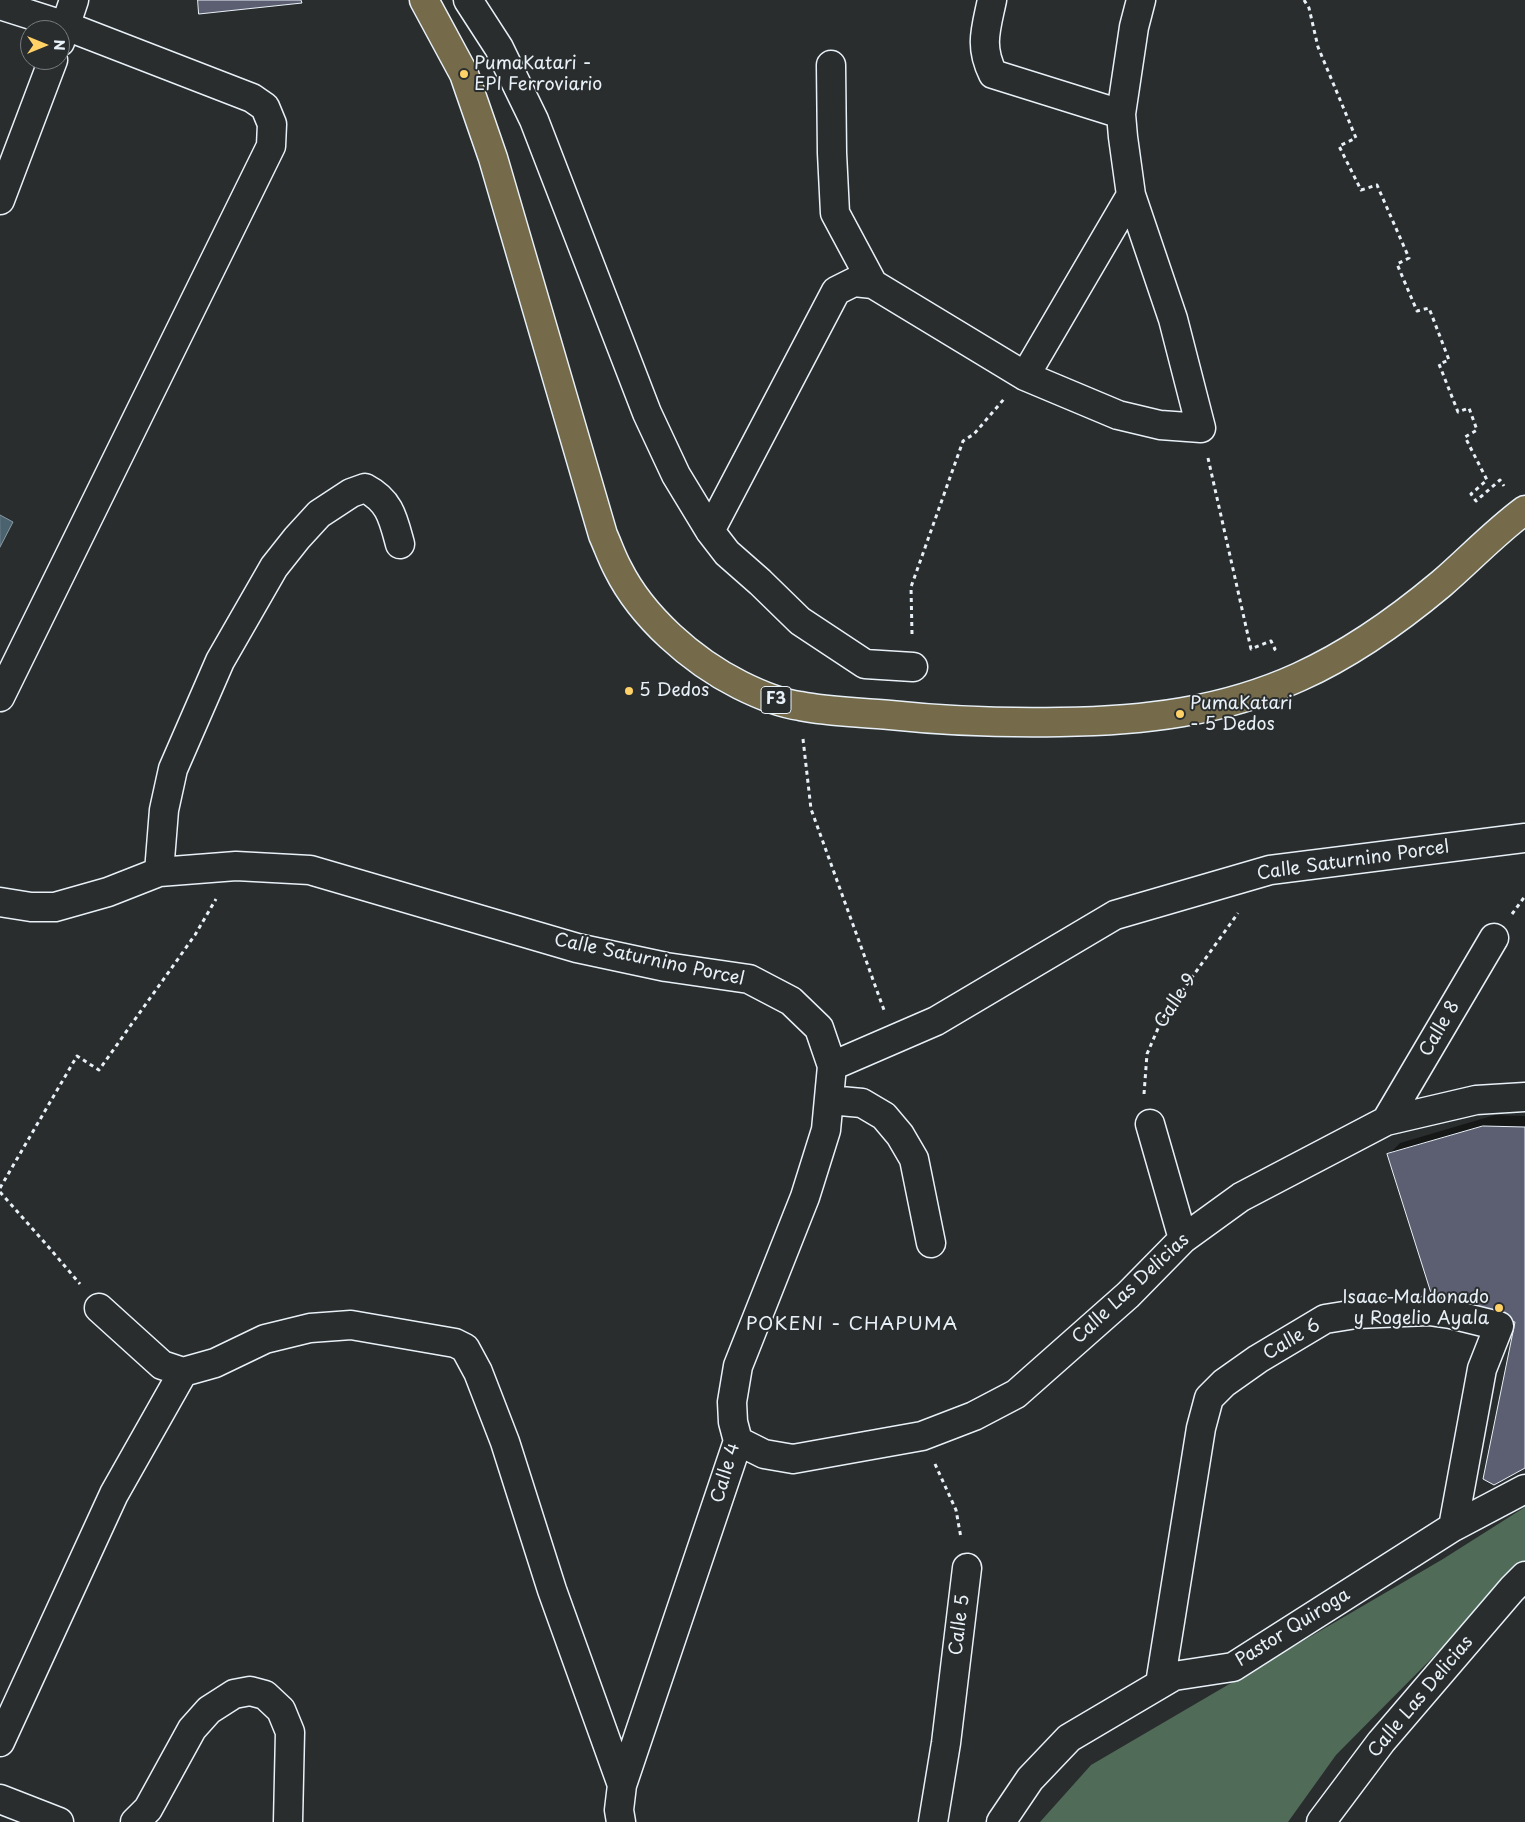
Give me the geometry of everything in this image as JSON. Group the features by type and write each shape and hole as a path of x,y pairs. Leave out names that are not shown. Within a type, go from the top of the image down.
{"highway":[{"name":"F3","path":"424,0 464,74 493,158 603,535 618,570 642,606 674,640 708,666 739,684 770,698 799,706 910,717 1010,723 1116,721 1180,714 1227,704 1299,677 1335,659 1374,634 1439,586 1525,510"}],"street":[{"path":"68,20 74,0"},
{"path":"468,0 499,48 534,120 647,413 676,475 710,531 728,553 800,621 865,664 913,667"},
{"path":"992,0 984,40 986,61 993,74 1121,114"},
{"path":"710,531 836,292 854,282 873,284 1025,376 1118,415 1160,425 1201,428 1173,319 1131,195 1121,114 1134,27 1141,0"},
{"path":"0,5 33,20"},
{"path":"0,697 270,146 272,124 265,107 252,98 70,36"},
{"path":"831,65 835,213 873,284"},
{"path":"0,200 49,70"},
{"path":"1025,376 1131,195"},
{"path":"159,872 164,810 174,769 220,661 274,567 318,514 351,493 365,488 378,495 392,516 400,544"},
{"name":"Calle Saturnino Porcel","path":"0,902 31,907 55,907 108,892 159,872 236,866 310,870 576,948 666,967 748,979 791,1001 819,1028 832,1066 936,1021 1115,915 1270,870 1525,838"},
{"name":"Calle 8","path":"1386,1121 1494,938"},
{"name":"Calle 4","path":"621,1822 619,1810 622,1785 738,1441 733,1422 732,1402 738,1366 805,1198 826,1130 832,1066"},
{"name":"Calle Las Delicias","path":"738,1441 764,1454 793,1459 922,1436 974,1416 1016,1394 1128,1294 1183,1239 1241,1197 1386,1121 1476,1100 1525,1097"},
{"path":"829,1100 862,1103 884,1116 900,1135 914,1159 931,1243"},
{"path":"1150,1124 1183,1239"},
{"path":"99,1308 162,1365 183,1372 215,1363 265,1339 310,1328 351,1325 455,1343 465,1348 478,1372 505,1442 552,1590 622,1785"},
{"name":"Calle 6","path":"1160,1684 1201,1428 1209,1398 1224,1383 1251,1364 1325,1319 1356,1314 1429,1312 1450,1314 1499,1326 1482,1369 1454,1527"},
{"path":"0,1742 114,1494 183,1372"},
{"name":"Pastor Quiroga","path":"1000,1822 1030,1779 1069,1738 1174,1676 1234,1667 1454,1527 1525,1489"},
{"name":"Calle 5","path":"933,1822 946,1743 967,1568"},
{"name":"Calle Las Delicias","path":"1321,1822 1381,1742 1521,1588"},
{"path":"135,1822 148,1809 192,1729 209,1710 234,1694 250,1691 265,1695 280,1710 290,1732 288,1822"},
{"path":"0,1799 59,1822"}],"path":[{"path":"1304,0 1309,8 1318,47 1356,138 1339,146 1361,190 1377,185 1409,258 1397,264 1417,311 1430,308 1449,360 1439,364 1458,412 1469,408 1478,430 1465,436 1487,480 1471,494 1476,501 1496,484"},
{"path":"913,667 911,587 963,440 974,434 1025,376"},
{"path":"1201,428 1251,649 1271,641 1275,649 1268,653"},
{"path":"799,706 811,808 894,1039"},
{"path":"0,1188 77,1056 99,1070 194,935 236,866"},
{"name":"Calle 9","path":"1150,1124 1143,1092 1147,1054 1162,1018 1270,870"},
{"path":"0,1192 99,1308"},
{"path":"922,1436 956,1510 967,1568"}],"green space":[{"path":"1525,1507 1525,1564 1336,1755 1288,1822 1040,1822 1091,1765 1443,1559"}],"water":[{"path":"0,515 13,522 0,547"}],"building":[{"path":"198,0 301,0 302,3 199,14"},
{"name":"Isaac Maldonado y Rogelio Ayala","path":"1483,1126 1525,1127 1525,1468 1494,1485 1483,1479 1515,1322 1431,1293 1387,1154"}],"place":[{"name":"PumaKatari - EPI Ferroviario","path":"464,74"},
{"name":"5 Dedos","path":"629,691"},
{"name":"PumaKatari - 5 Dedos","path":"1180,714"},
{"name":"Isaac Maldonado y Rogelio Ayala","path":"1499,1308"}],"district":[{"name":"POKENI - CHAPUMA","path":"852,1325"}]}
